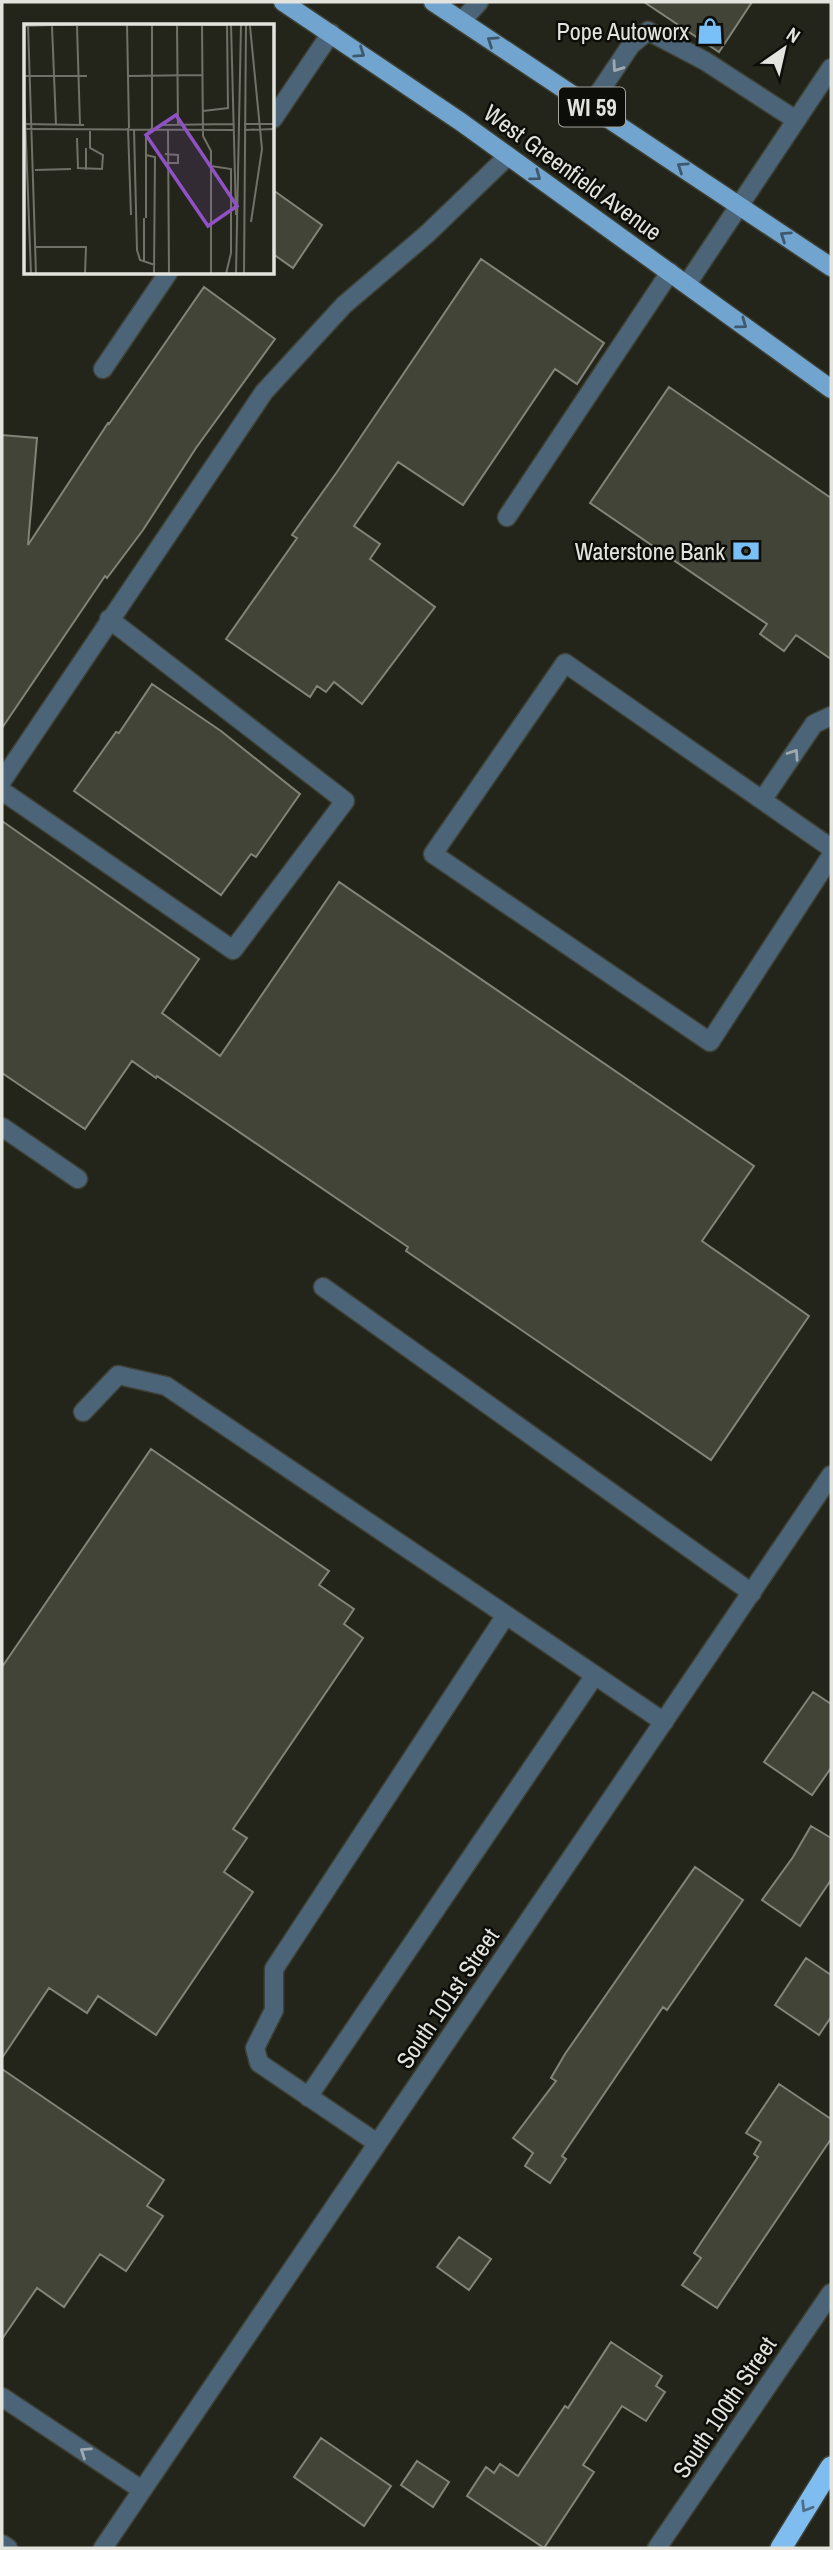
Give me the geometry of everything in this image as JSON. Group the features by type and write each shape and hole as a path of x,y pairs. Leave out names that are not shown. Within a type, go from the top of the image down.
{"highway":[{"path":"781,2548 831,2466"}],"main road":[{"name":"West Greenfield Avenue","path":"283,2 508,156 831,388"},
{"name":"WI 59","path":"433,2 831,267"}],"street":[{"path":"462,21 479,2"},
{"path":"590,106 631,46 648,32 705,61 796,120"},
{"path":"275,116 331,33"},
{"path":"687,284 831,68"},
{"path":"2,781 264,392 344,304 427,234 508,156"},
{"path":"507,517 670,272"},
{"path":"103,369 167,275"},
{"path":"2,791 233,950 345,801 109,619"},
{"path":"831,848 565,663 433,854 709,1042 831,856"},
{"path":"763,799 814,724 831,716"},
{"path":"2,1127 78,1179"},
{"path":"323,1287 752,1593"},
{"path":"83,1412 118,1375 166,1386 664,1722"},
{"name":"South 101st Street","path":"103,2548 831,1475"},
{"path":"377,2143 259,2063 255,2049 274,2010 274,1969 506,1615"},
{"path":"308,2097 595,1675"},
{"name":"South 100th Street","path":"657,2548 831,2293"},
{"path":"2,2397 142,2490"},
{"path":"2,2544 8,2548"}],"building":[{"name":"Pope Autoworx","path":"644,2 752,2 719,52"},
{"path":"275,191 322,225 293,268 275,255"},
{"path":"481,259 604,343 577,384 555,369 463,505 398,462 354,526 380,544 370,559 435,607 362,704 334,682 326,692 317,686 310,697 226,639 297,538 292,535"},
{"path":"204,287 275,339 196,448 143,530 107,578 105,576 2,728 2,435 37,438 28,545 108,423"},
{"name":"Waterstone Bank","path":"669,387 831,498 831,659 796,635 784,651 760,634 767,624 590,503"},
{"path":"152,684 221,731 300,794 256,857 251,854 221,895 74,791 116,732 119,733"},
{"path":"2,821 199,959 162,1013 220,1056 339,882 754,1166 702,1241 809,1316 711,1460 406,1251 408,1247 132,1061 85,1129 2,1073"},
{"path":"151,1449 329,1571 319,1585 354,1609 344,1624 363,1638 233,1829 247,1838 224,1872 253,1892 156,2035 98,1996 87,2013 49,1988 2,2058 2,1667"},
{"path":"813,1692 831,1704 831,1768 812,1795 764,1762"},
{"path":"811,1826 831,1838 831,1880 800,1926 762,1900 793,1857"},
{"path":"695,1867 743,1900 667,2010 663,2007 562,2156 566,2159 550,2183 525,2166 533,2153 513,2138 556,2081 551,2078 565,2054"},
{"path":"806,1958 831,1975 831,2017 819,2035 775,2005"},
{"path":"2,2069 164,2180 147,2206 163,2216 126,2271 100,2254 64,2307 37,2288 2,2339"},
{"path":"779,2084 831,2119 831,2139 717,2308 682,2285 701,2258 694,2253 758,2157 754,2154 761,2142 746,2133"},
{"path":"459,2237 491,2259 469,2290 437,2267"},
{"path":"611,2342 662,2376 656,2386 665,2392 646,2421 622,2406 583,2465 594,2472 544,2548 467,2496 486,2467 494,2473 500,2464 518,2476 565,2406 568,2408"},
{"path":"321,2438 391,2486 364,2526 294,2477"},
{"path":"417,2461 449,2482 433,2507 401,2485"}],"place":[{"name":"Pope Autoworx","path":"710,31"},
{"name":"Waterstone Bank","path":"746,551"}]}
